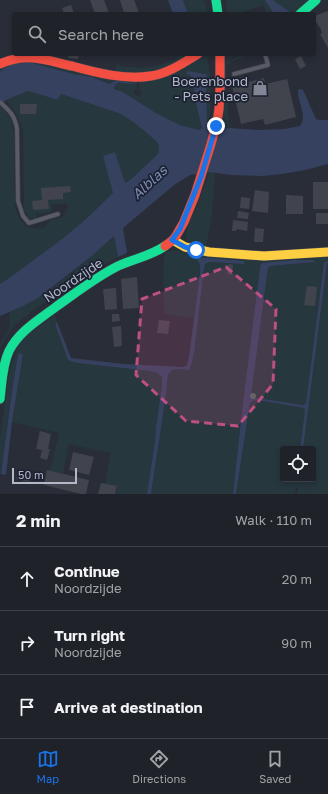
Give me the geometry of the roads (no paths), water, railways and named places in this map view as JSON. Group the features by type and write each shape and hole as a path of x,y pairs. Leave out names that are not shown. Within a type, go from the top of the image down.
{"main road":[{"path":"216,0 218,12"},
{"path":"302,12 316,0"},
{"path":"0,64 12,59 29,57 119,76 138,78 151,77 173,70 195,56"},
{"name":"Noordzijde","path":"0,399 3,373 6,362 13,344 19,337 35,322 102,275 126,262 158,251 167,245 180,229 201,177 216,126 220,108 220,56"},
{"path":"172,240 185,247 209,252 264,256 328,252"}],"lane":[{"path":"234,74 268,65 266,56"},
{"path":"0,102 9,110 16,120 18,201 23,216 29,223 58,214"}],"water":[{"path":"168,0 183,0 187,12 172,12"},
{"path":"265,0 273,0 290,12 273,12"},
{"name":"Alblas","path":"29,62 73,74 92,77 109,84 115,81 135,83 136,84 117,83 114,89 123,92 156,113 180,125 200,130 202,128 196,103 193,79 190,75 186,74 188,71 207,75 207,127 258,130 285,129 300,126 303,113 298,90 303,90 316,119 328,120 328,164 305,170 262,176 231,175 209,172 190,175 174,185 123,228 127,253 118,257 114,236 93,255 38,298 0,316 0,284 62,239 86,219 113,193 103,156 115,152 125,183 129,181 159,152 159,146 156,141 136,124 121,114 61,94 58,100 28,91 6,100 0,106 0,72 3,69 17,63"},
{"path":"197,258 244,261 244,264 206,263 204,268 194,354 190,370 174,369 168,375 151,494 147,494 162,377 157,373 150,371 77,363 68,360 55,324 57,322 71,358 124,364 184,367 187,365 189,357 200,273 200,265"},
{"path":"293,260 315,261 270,266 268,268 251,397 303,405 306,403 324,262 328,261 303,446 300,446 304,408 257,400 250,403 236,494 233,494 242,410 260,267 262,263"},
{"path":"20,353 23,354 12,422 6,475 1,474 12,391 18,355"}],"place":[{"name":"Boerenbond - Pets place","path":"260,88"}]}
